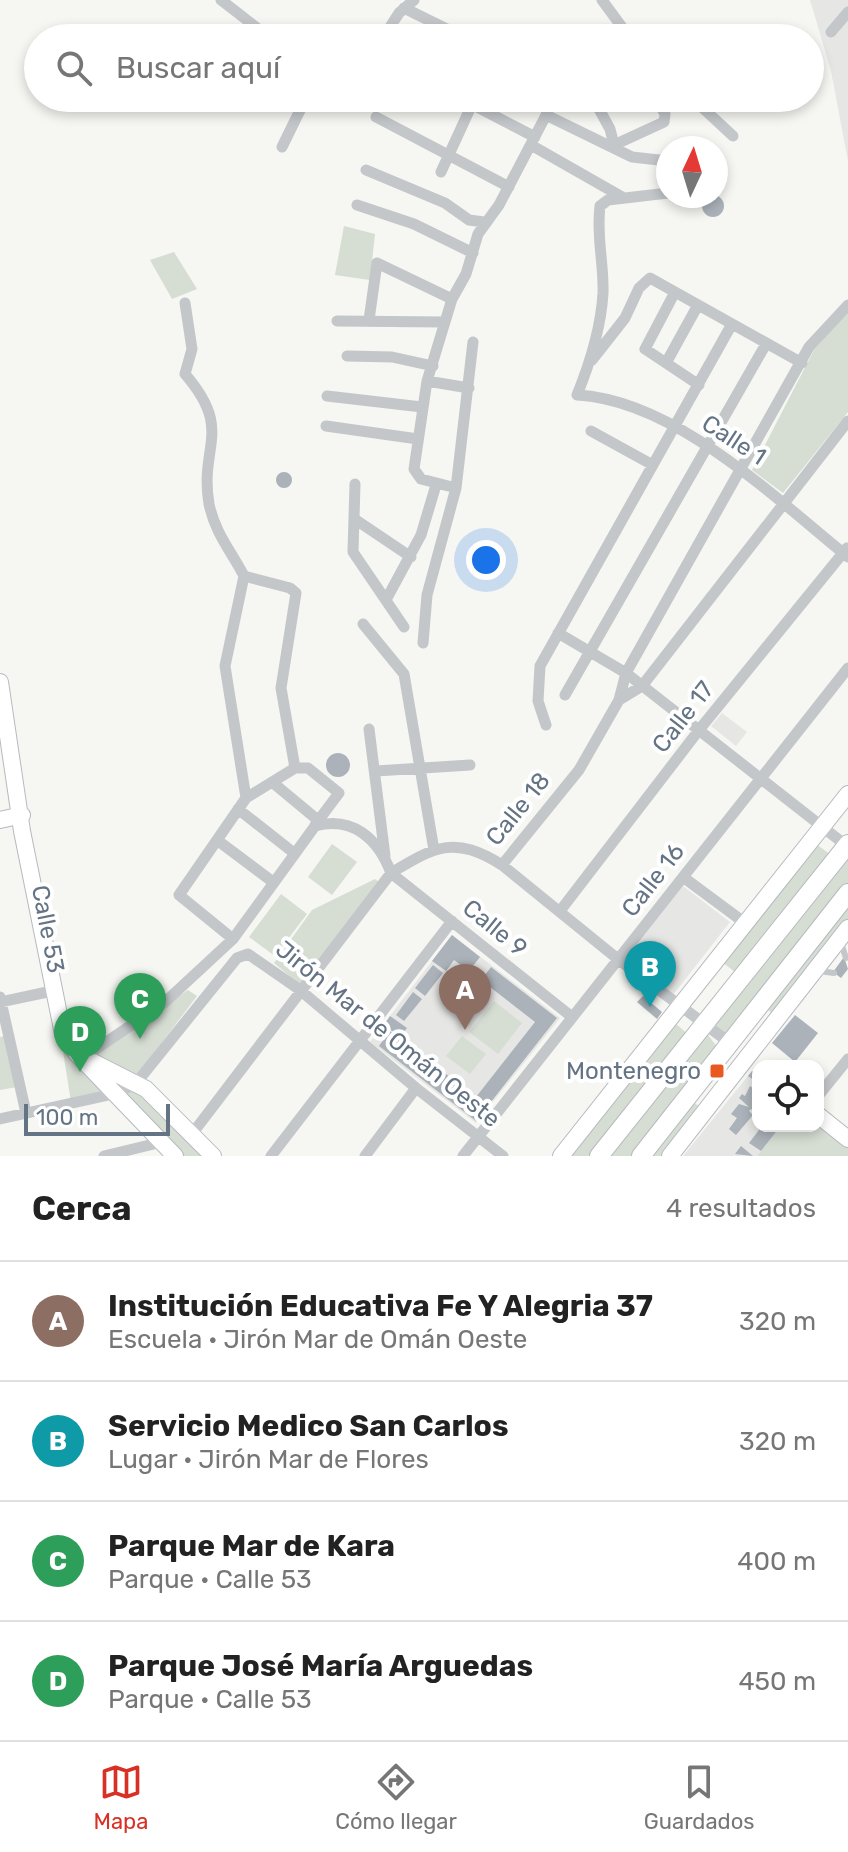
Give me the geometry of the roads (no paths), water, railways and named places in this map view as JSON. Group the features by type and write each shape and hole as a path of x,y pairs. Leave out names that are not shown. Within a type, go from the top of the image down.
{"main road":[{"path":"599,1156 848,846"},
{"path":"641,1156 848,893"}],"street":[{"path":"221,0 252,24"},
{"path":"602,0 620,24"},
{"path":"394,24 409,4 442,24"},
{"path":"831,32 848,12"},
{"path":"282,147 299,112"},
{"path":"441,172 452,155 470,112"},
{"path":"490,112 624,198"},
{"path":"456,488 436,485 417,476 418,439 427,381 452,299 484,222 509,187 548,112"},
{"path":"601,112 614,145"},
{"path":"614,145 664,122 664,112"},
{"path":"707,112 733,136"},
{"path":"546,115 597,141 614,145 632,157 656,160"},
{"path":"376,117 509,187"},
{"path":"366,170 445,203 469,220 484,222"},
{"path":"589,364 603,294 597,230 600,206 608,200 656,194"},
{"path":"357,205 414,224 473,253"},
{"path":"369,320 377,263 452,299"},
{"path":"589,364 625,318 644,282 650,278 802,363"},
{"path":"675,292 645,349 699,385"},
{"path":"185,303 192,349 185,374 203,395 212,424 209,501 220,541 244,576 290,588 296,593 281,688 295,768"},
{"path":"666,363 698,305"},
{"path":"619,700 626,673 739,467 809,347 848,305"},
{"path":"337,321 444,322"},
{"path":"546,725 538,701 540,666 732,324"},
{"path":"423,643 427,595 456,488 473,342"},
{"path":"565,695 766,344"},
{"path":"347,356 392,357 433,366"},
{"name":"Calle 1","path":"589,364 577,395 600,396 628,404 708,447 739,467 846,552"},
{"path":"427,381 469,388"},
{"path":"327,396 422,407"},
{"name":"Calle 18","path":"192,1134 391,873 434,850 471,847 502,865 579,770 619,700 642,686 848,421"},
{"path":"326,426 418,439"},
{"path":"591,431 651,464"},
{"path":"355,484 353,552 404,627"},
{"path":"386,600 411,557 436,485"},
{"path":"356,520 411,557"},
{"name":"Calle 17","path":"560,911 699,730 846,552"},
{"path":"244,576 225,666 246,798"},
{"path":"363,624 404,674 434,850"},
{"path":"558,633 626,673 848,846"},
{"name":"Calle 16","path":"463,1156 848,668"},
{"name":"Calle 53","path":"0,682 52,991 72,1049 118,1093 175,1156"},
{"path":"369,729 385,856 391,873"},
{"path":"376,771 470,765"},
{"path":"72,1049 90,1053 164,1003 233,939 339,793 308,768 295,768 246,798 179,895 233,939"},
{"path":"272,782 317,823 334,821 348,824 385,856"},
{"path":"561,1156 848,794"},
{"path":"238,809 294,853"},
{"path":"0,820 22,815"},
{"name":"Calle 53","path":"22,815 29,827 72,1049"},
{"path":"217,840 273,882"},
{"path":"502,865 619,960 752,1060"},
{"name":"Calle 9","path":"391,873 572,1017"},
{"path":"683,877 745,923"},
{"path":"271,1156 452,921"},
{"path":"755,1060 815,971 844,934"},
{"name":"Jirón Mar de Omán Oeste","path":"137,1082 242,954 254,955 360,1037 416,1088 503,1156"},
{"path":"26,1113 0,1000 52,991"},
{"path":"72,1049 137,1082 213,1156"},
{"path":"824,1089 848,1059"},
{"path":"670,1156 752,1064"},
{"path":"0,1119 118,1093 137,1082"},
{"path":"365,1156 416,1088"},
{"path":"824,1120 848,1139"},
{"path":"104,1156 162,1142"}],"lane":[{"path":"844,934 846,958"},
{"path":"815,971 834,973"}],"place":[{"name":"Servicio Medico San Carlos","path":"650,1007"},
{"name":"Institución Educativa Fe Y Alegria 37","path":"465,1030"},
{"name":"Parque Mar de Kara","path":"140,1039"},
{"name":"Montenegro","path":"717,1071"},
{"name":"Parque José María Arguedas","path":"80,1072"}]}
